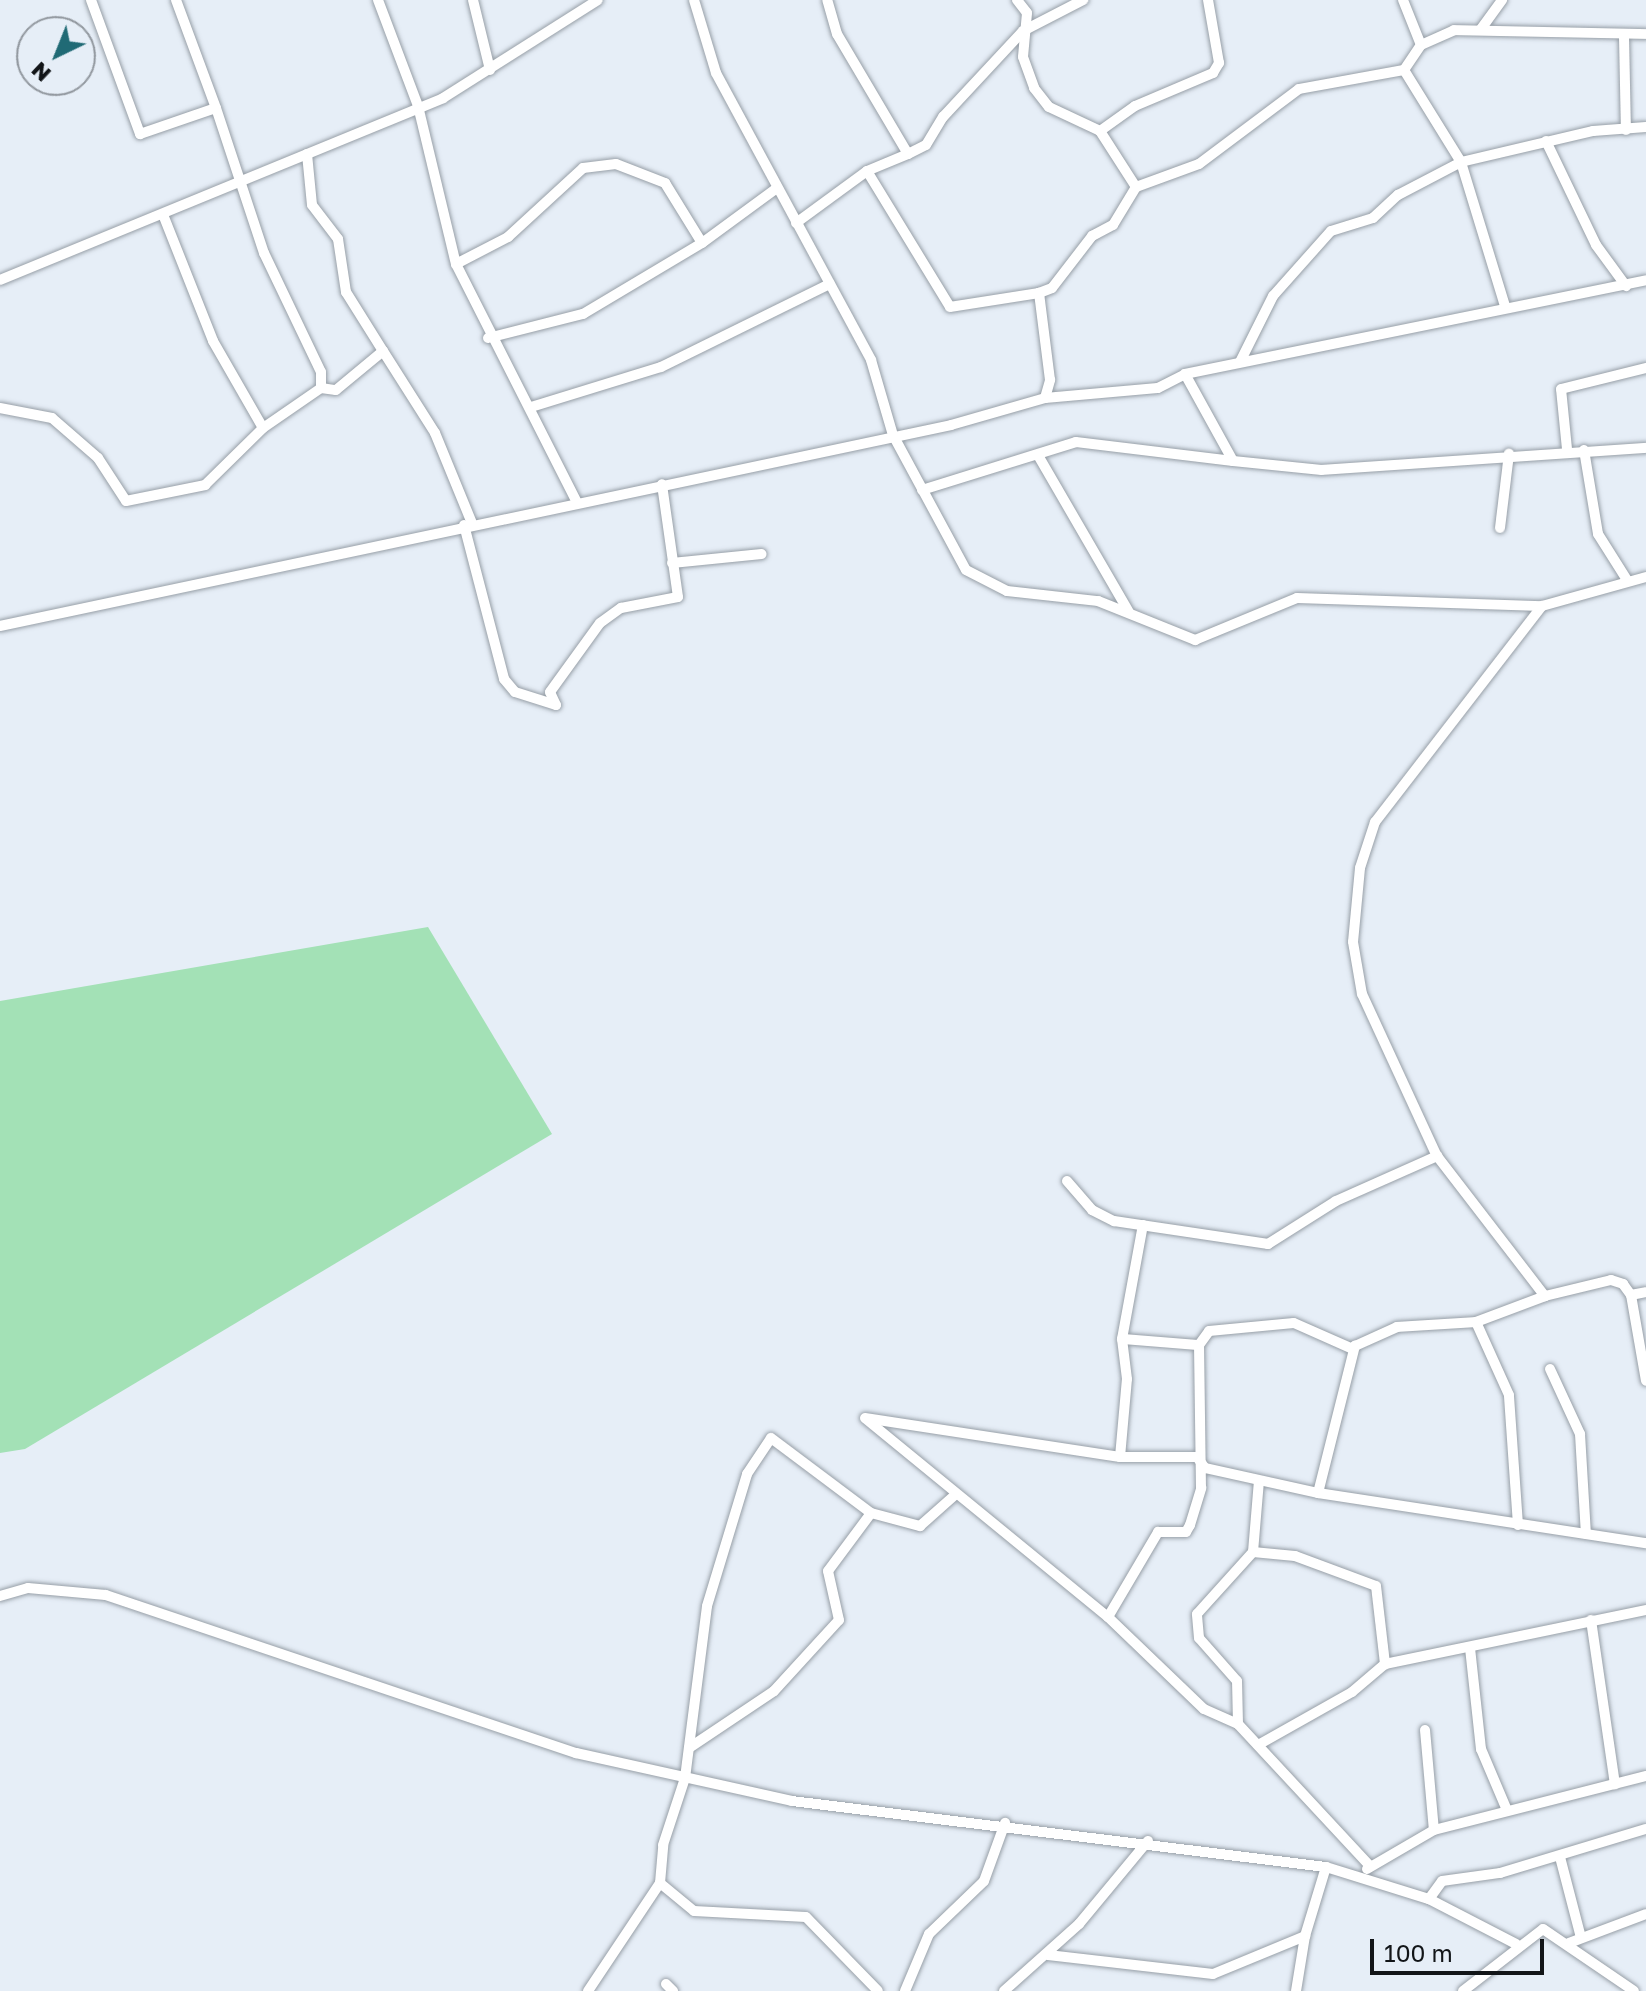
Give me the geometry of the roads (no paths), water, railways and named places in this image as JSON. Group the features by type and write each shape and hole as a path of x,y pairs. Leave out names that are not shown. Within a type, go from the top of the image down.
{"street":[{"path":"91,0 140,134 216,108"},
{"path":"176,0 216,108 238,184 321,372 321,388"},
{"path":"378,0 418,106 456,264 488,338 531,407 577,503"},
{"path":"473,0 490,70"},
{"path":"827,0 837,34 908,154"},
{"path":"1017,0 1027,13 1023,31 1034,88 1049,107 1100,131 1136,187"},
{"path":"796,223 867,171 926,145 943,117 1023,31 1083,0"},
{"path":"1100,131 1135,106 1213,73 1219,63 1208,0"},
{"path":"1403,0 1421,45"},
{"path":"1481,29 1502,0"},
{"path":"698,1 716,73 871,360 893,435 966,570 1007,591 1129,612 1195,640 1297,598 1542,606 1646,577"},
{"path":"0,280 164,217 418,106 490,70 590,2"},
{"path":"867,171 950,307 1039,293 1052,288 1092,236 1113,225 1136,187 1199,164 1299,89 1404,70 1421,45 1454,30 1624,37 1646,34"},
{"path":"1624,37 1626,130"},
{"path":"1404,70 1461,162 1505,306"},
{"path":"1240,362 1273,296 1331,231 1373,218 1398,195 1461,162 1546,141 1646,127"},
{"path":"1546,141 1596,245 1626,286"},
{"path":"307,154 312,205 338,239 346,292 435,433 468,524 504,679 515,692 556,705 550,692 600,623 621,608 678,597 662,484"},
{"path":"456,264 508,237 583,168 616,164 665,183 702,243"},
{"path":"488,338 583,314 702,243 777,188"},
{"path":"164,217 213,341 263,428"},
{"path":"0,626 893,435 1045,398 1158,388 1185,374 1505,306 1646,280"},
{"path":"531,407 661,367 830,284"},
{"path":"1039,293 1050,380 1045,398"},
{"path":"0,408 52,418 98,458 126,501 205,485 263,428 321,388 336,390 383,351"},
{"path":"1567,449 1561,389 1646,368"},
{"path":"1185,374 1233,461"},
{"path":"922,490 1039,457 1076,442 1322,470 1567,449 1646,448"},
{"path":"1584,450 1598,534 1627,580"},
{"path":"1500,528 1509,454"},
{"path":"1039,457 1129,612"},
{"path":"672,563 762,554"},
{"path":"1542,606 1375,822 1360,868 1353,942 1362,994 1437,1156 1545,1296"},
{"path":"1067,1181 1102,1217 1268,1244 1336,1201 1437,1156"},
{"path":"1120,1457 1127,1379 1122,1339 1143,1225"},
{"path":"1318,1493 1353,1349 1366,1335 1397,1327 1476,1322 1545,1296 1611,1280 1631,1295 1646,1381"},
{"path":"1631,1295 1646,1292"},
{"path":"1476,1322 1509,1395 1518,1525"},
{"path":"1108,1617 1158,1532 1186,1532 1201,1488 1197,1457 1199,1345 1215,1329 1294,1323 1353,1349"},
{"path":"1122,1339 1199,1345"},
{"path":"1550,1369 1580,1434 1586,1534"},
{"path":"1197,1457 1120,1457 865,1418 1108,1617 1204,1709 1238,1724 1370,1866"},
{"path":"588,1991 660,1883 663,1845 685,1778 718,1564 747,1474 771,1438 871,1513 920,1526 956,1494"},
{"path":"1197,1457 1205,1468 1318,1493 1646,1543"},
{"path":"1238,1724 1237,1681 1199,1638 1197,1614 1253,1552 1259,1481"},
{"path":"689,1748 774,1691 839,1620 839,1597 828,1571 871,1513"},
{"path":"1253,1552 1303,1559 1376,1586 1385,1664"},
{"path":"0,1596 28,1588 106,1595 576,1753 685,1778 832,1808 1005,1823 1326,1867 1429,1899 1516,1944"},
{"path":"1258,1745 1352,1692 1385,1664 1646,1610"},
{"path":"1591,1620 1615,1784"},
{"path":"1470,1648 1481,1749 1506,1808"},
{"path":"1425,1730 1434,1830"},
{"path":"1359,1876 1370,1866 1434,1830 1506,1808 1646,1776"},
{"path":"905,1991 929,1934 984,1881 1005,1823"},
{"path":"1429,1899 1442,1881 1560,1857 1646,1829"},
{"path":"1004,1991 1048,1955 1148,1841"},
{"path":"1560,1857 1580,1934"},
{"path":"1296,1991 1305,1936 1326,1867"},
{"path":"660,1883 694,1911 806,1917 878,1991"},
{"path":"1569,1943 1580,1934 1646,1914"},
{"path":"1463,1991 1516,1944 1543,1929 1569,1943 1634,1991"},
{"path":"1048,1955 1194,1976 1305,1936"}]}
